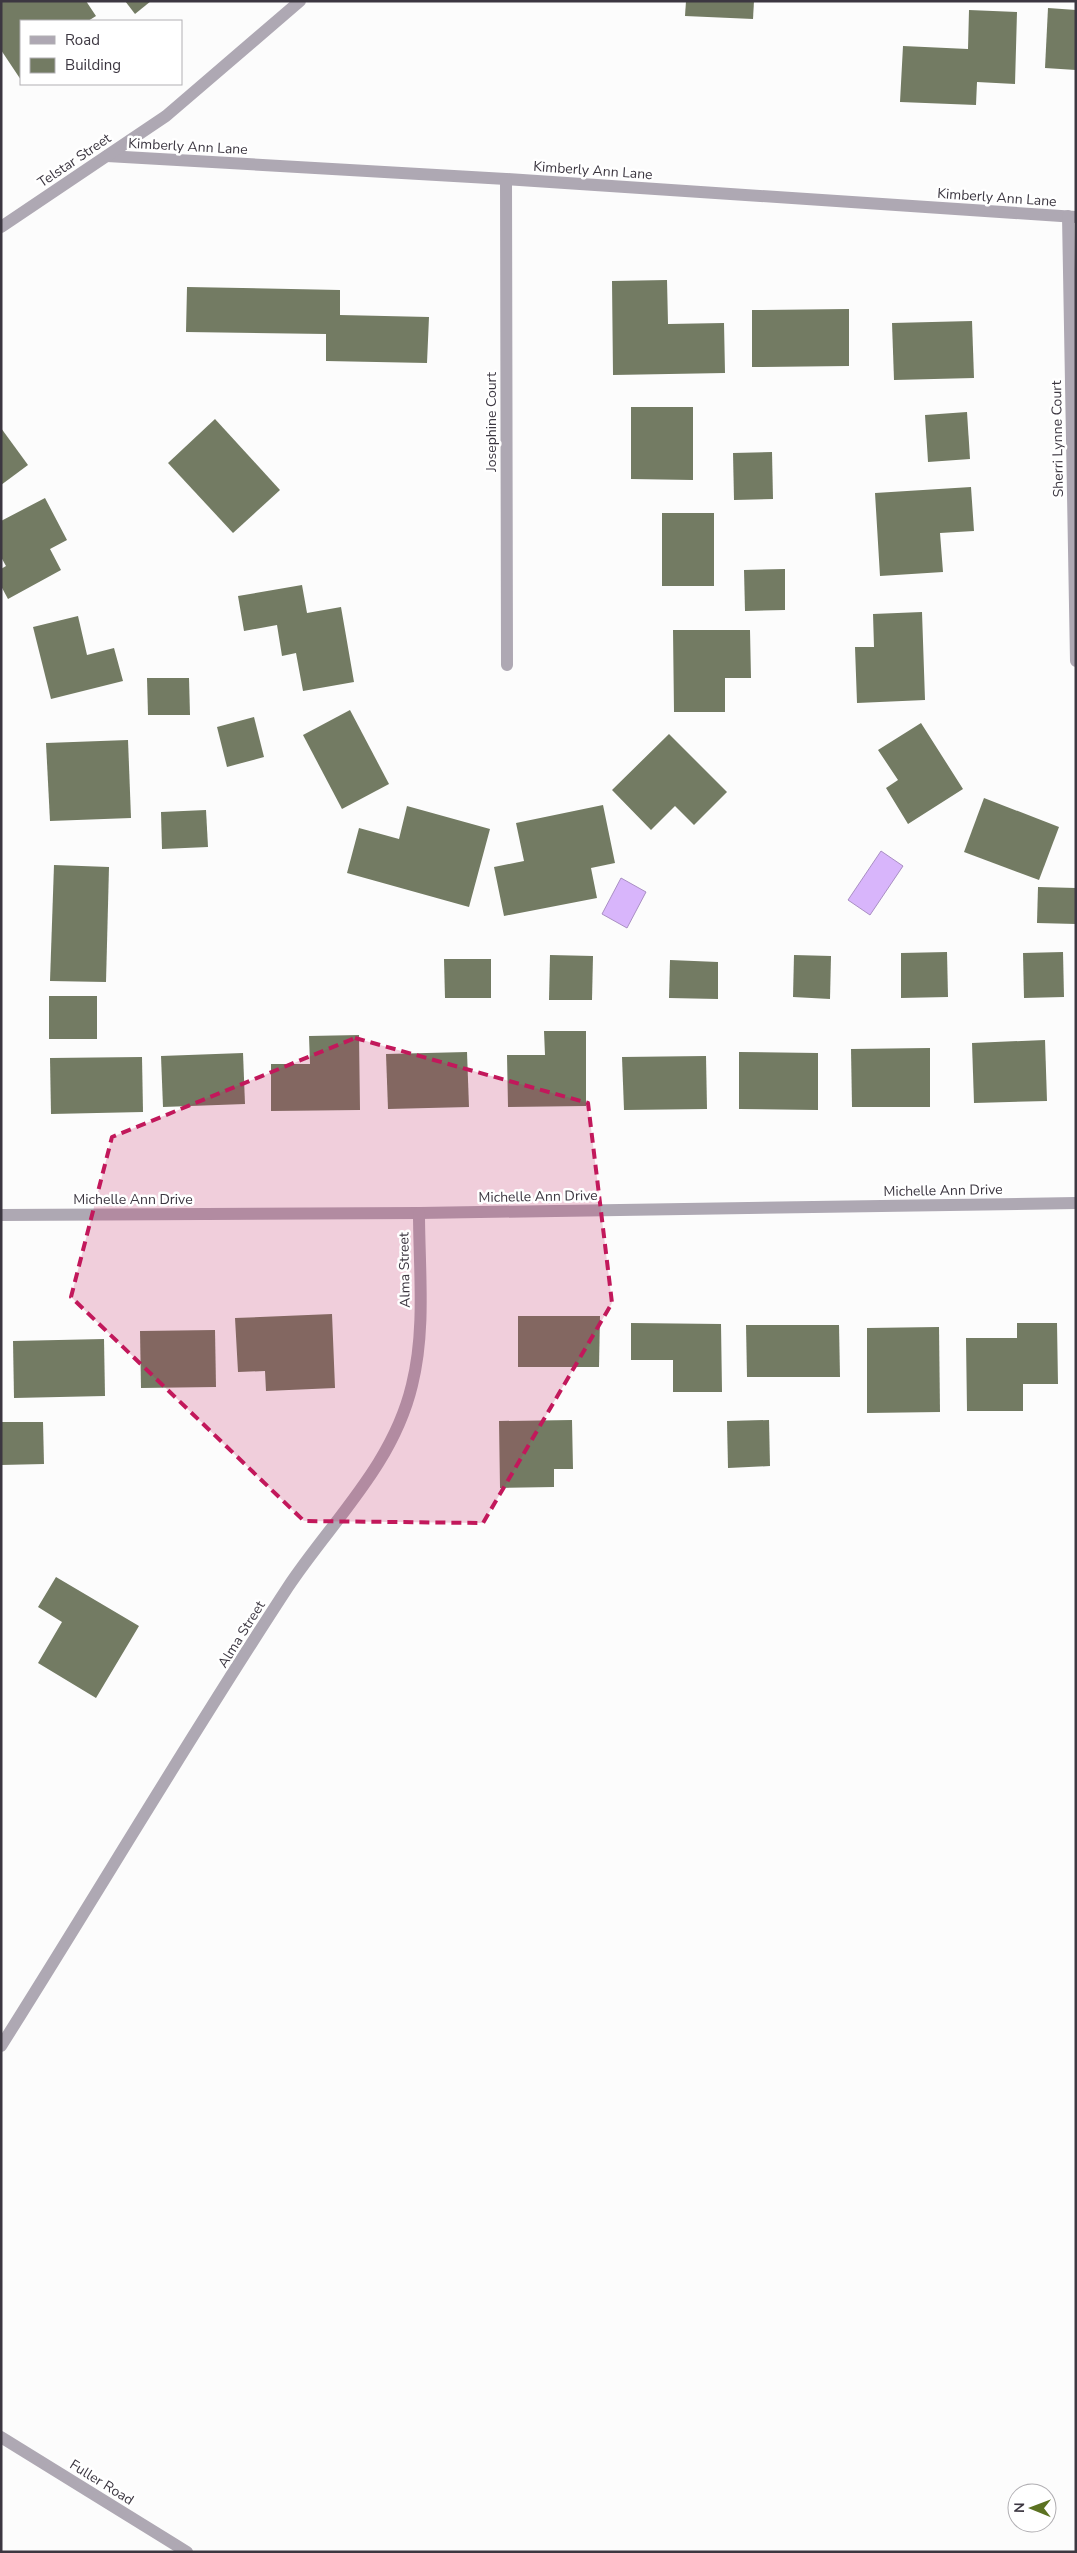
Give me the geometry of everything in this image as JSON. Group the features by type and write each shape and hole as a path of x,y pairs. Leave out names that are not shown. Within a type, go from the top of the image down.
{"street":[{"name":"Telstar Street","path":"1,227 166,116 300,1"},
{"name":"Kimberly Ann Lane","path":"107,156 506,179 1072,216"},
{"name":"Josephine Court","path":"506,179 507,665"},
{"name":"Sherri Lynne Court","path":"1072,216 1076,661"},
{"name":"Michelle Ann Drive","path":"1,1215 419,1213 1076,1203"},
{"name":"Alma Street","path":"1,2046 290,1585 355,1500 392,1440 412,1386 420,1340 419,1213"},
{"name":"Fuller Road","path":"1,2437 187,2552"}],"highlighted area":[{"path":"355,1038 588,1103 612,1303 483,1523 304,1521 71,1297 112,1137"}],"shaded area":[{"path":"881,851 903,866 870,915 848,900"},
{"path":"621,878 646,892 627,928 602,914"}],"building":[{"path":"1,1 86,1 96,16 90,20 20,20 20,78 1,50"},
{"path":"125,1 151,1 135,14"},
{"path":"686,1 754,1 753,19 685,16"},
{"path":"1048,8 1076,10 1076,70 1045,68"},
{"path":"969,10 1017,12 1015,84 977,82 976,105 900,102 903,46 968,49"},
{"path":"667,280 668,324 724,323 725,373 613,375 612,281"},
{"path":"187,287 340,290 340,315 429,317 427,363 326,361 326,334 186,332"},
{"path":"849,309 849,366 752,367 752,310"},
{"path":"972,321 974,378 894,380 892,323"},
{"path":"631,407 693,407 693,480 631,479"},
{"path":"967,412 970,459 928,462 925,415"},
{"path":"215,419 280,490 233,533 168,463"},
{"path":"1,428 28,465 1,485"},
{"path":"772,452 773,499 734,500 733,453"},
{"path":"971,487 974,531 940,533 943,572 880,576 875,493"},
{"path":"45,498 67,540 50,549 61,570 8,599 1,586 1,569 6,566 1,557 1,521"},
{"path":"662,513 714,513 714,586 662,586"},
{"path":"785,569 785,610 745,611 744,570"},
{"path":"302,585 307,613 341,607 354,682 303,691 296,653 282,656 277,625 244,631 238,596"},
{"path":"922,612 925,700 857,703 855,647 874,647 873,614"},
{"path":"78,616 87,655 114,648 123,681 51,699 33,627"},
{"path":"673,630 750,630 751,678 725,678 725,712 674,712"},
{"path":"147,678 189,678 190,715 148,715"},
{"path":"350,710 389,784 342,809 303,735"},
{"path":"254,717 264,757 227,767 217,727"},
{"path":"921,723 963,789 908,824 886,788 898,780 878,750"},
{"path":"669,734 727,792 694,825 675,806 651,830 612,790"},
{"path":"128,740 131,818 50,821 46,743"},
{"path":"984,798 1059,827 1039,880 964,852"},
{"path":"603,805 615,863 591,868 597,898 504,916 494,867 524,861 516,823"},
{"path":"407,806 490,829 469,907 347,873 359,828 399,839"},
{"path":"206,810 208,847 162,849 161,812"},
{"path":"54,865 109,867 106,982 50,981"},
{"path":"1038,887 1076,888 1076,924 1037,923"},
{"path":"947,952 948,997 901,998 901,953"},
{"path":"1063,952 1064,997 1024,998 1023,953"},
{"path":"550,955 593,956 592,1000 549,1000"},
{"path":"794,955 831,956 830,999 793,997"},
{"path":"444,959 491,959 491,998 445,998"},
{"path":"670,960 718,962 718,999 669,998"},
{"path":"49,996 97,996 97,1039 49,1039"},
{"path":"544,1031 586,1031 586,1106 508,1107 507,1055 545,1055"},
{"path":"359,1035 360,1110 271,1111 271,1064 310,1064 309,1036"},
{"path":"1045,1040 1047,1101 974,1103 972,1043"},
{"path":"930,1048 930,1107 852,1107 851,1049"},
{"path":"467,1052 469,1107 388,1109 386,1054"},
{"path":"739,1052 818,1053 818,1110 739,1109"},
{"path":"243,1053 245,1104 163,1107 161,1056"},
{"path":"706,1056 707,1109 624,1110 622,1057"},
{"path":"142,1057 143,1112 51,1114 50,1058"},
{"path":"332,1314 335,1388 266,1391 265,1371 238,1372 235,1318"},
{"path":"518,1316 600,1316 599,1367 518,1367"},
{"path":"631,1323 721,1324 722,1392 673,1392 673,1360 631,1360"},
{"path":"1017,1323 1057,1323 1058,1384 1023,1384 1023,1411 967,1411 966,1338 1017,1338"},
{"path":"746,1325 839,1325 840,1377 747,1377"},
{"path":"939,1327 940,1412 867,1413 867,1328"},
{"path":"215,1330 216,1387 141,1388 140,1331"},
{"path":"104,1339 105,1396 14,1398 13,1341"},
{"path":"572,1420 573,1469 554,1469 554,1487 500,1488 499,1421"},
{"path":"769,1420 770,1466 728,1468 727,1421"},
{"path":"1,1422 43,1422 44,1464 1,1465"},
{"path":"56,1577 139,1626 96,1698 38,1663 62,1622 38,1607"}]}
